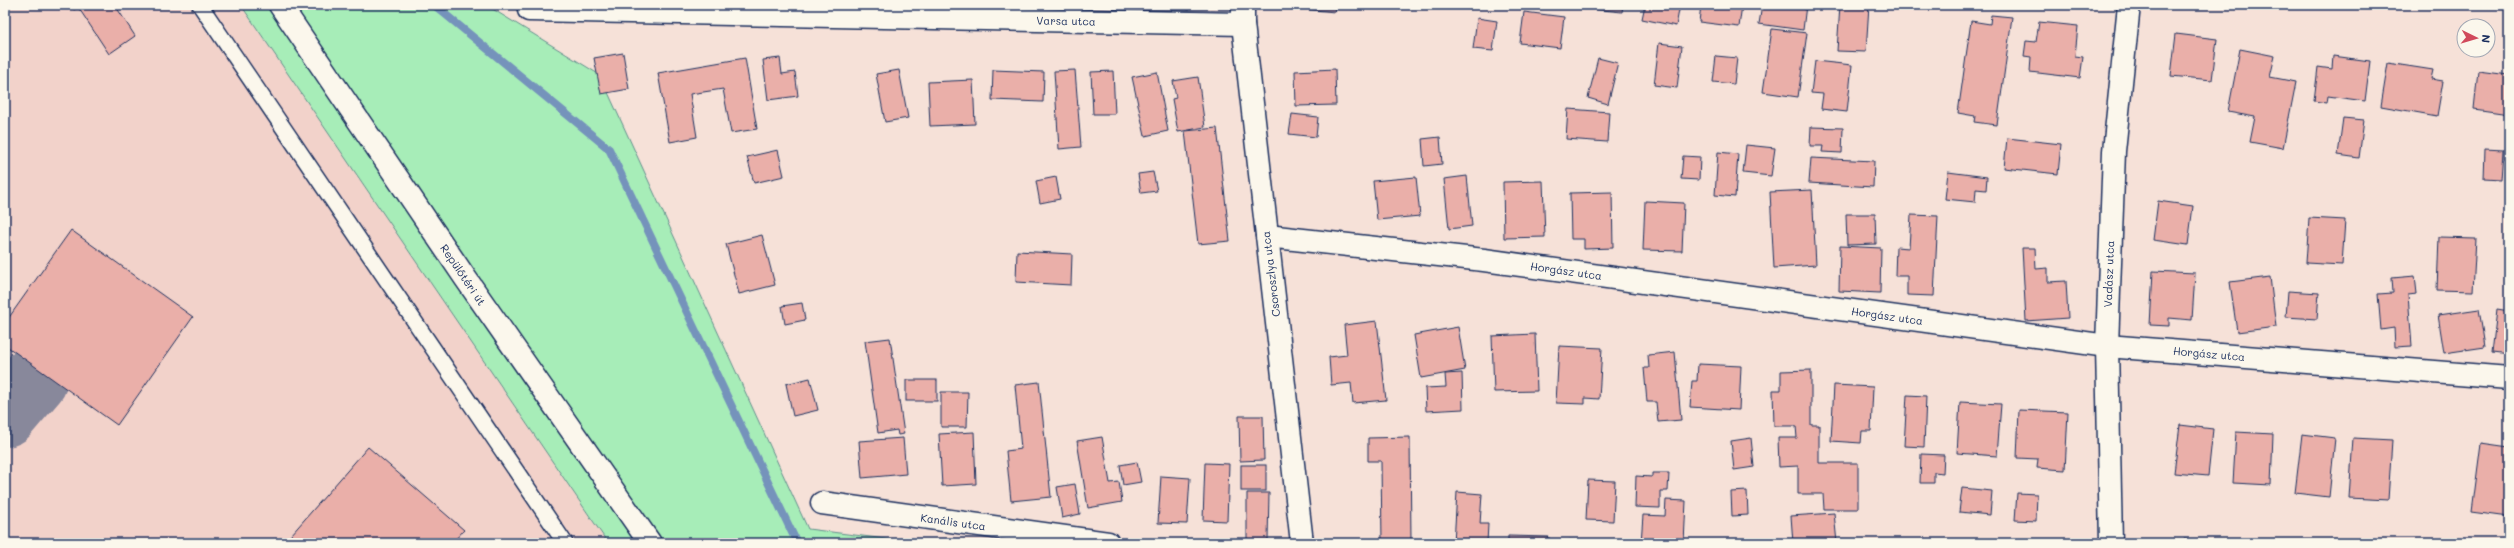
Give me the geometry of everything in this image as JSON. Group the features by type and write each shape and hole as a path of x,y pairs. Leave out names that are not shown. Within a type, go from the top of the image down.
{"street":[{"name":"Repülőtéri út","path":"280,5 475,292 650,543"},
{"name":"Vadász utca","path":"2112,543 2107,346 2114,151 2129,5"},
{"name":"Varsa utca","path":"529,10 1243,15"},
{"name":"Csoroszlya utca","path":"1243,15 1302,543"},
{"name":"Horgász utca","path":"1267,236 1484,260 2107,346 2509,378"},
{"name":"Kanális utca","path":"822,503 1108,543"}],"lane":[{"path":"200,5 565,543"}],"shaded area":[{"path":"5,5 241,5 608,543 5,543"}],"green space":[{"path":"241,5 486,5 600,75 808,529 917,543 608,543"}],"building":[{"path":"71,5 115,5 135,36 109,54 78,7 74,10"},
{"path":"1303,5 1336,5 1335,12 1303,9"},
{"path":"1582,5 1623,5 1622,12 1582,8"},
{"path":"1645,5 1680,5 1676,26 1642,19"},
{"path":"1701,5 1742,5 1739,27 1699,22"},
{"path":"1762,5 1806,5 1803,30 1759,24"},
{"path":"1840,5 1869,5 1866,52 1837,51"},
{"path":"1524,12 1564,17 1560,48 1520,43"},
{"path":"1991,15 2012,17 1997,125 1974,122 1975,116 1958,113 1971,21 1990,24"},
{"path":"1477,18 1497,21 1493,51 1473,49"},
{"path":"2039,22 2078,26 2075,56 2083,57 2080,78 2030,72 2031,57 2024,56 2026,41 2036,42"},
{"path":"1772,29 1807,33 1798,97 1763,92"},
{"path":"2176,34 2217,39 2212,80 2171,76"},
{"path":"1659,43 1682,46 1677,88 1654,85"},
{"path":"2240,49 2275,56 2270,77 2296,82 2283,148 2250,142 2255,117 2228,112"},
{"path":"623,53 629,89 601,94 594,58"},
{"path":"1716,56 1737,58 1734,84 1713,82"},
{"path":"2333,56 2370,61 2365,101 2328,96 2327,103 2314,101 2318,67 2332,69"},
{"path":"745,58 757,129 731,133 723,89 690,94 697,137 670,142 658,73"},
{"path":"780,58 782,74 795,72 798,96 768,100 763,60"},
{"path":"1598,58 1618,63 1608,104 1588,98"},
{"path":"1815,61 1852,65 1847,112 1821,109 1823,94 1811,93"},
{"path":"2388,63 2433,70 2431,79 2443,81 2437,116 2381,106"},
{"path":"1335,69 1336,105 1296,106 1295,71"},
{"path":"899,70 908,118 885,122 876,74"},
{"path":"993,70 1044,72 1043,102 992,100"},
{"path":"1075,70 1081,147 1059,149 1054,71"},
{"path":"1113,71 1115,114 1093,114 1091,72"},
{"path":"2478,71 2509,75 2509,114 2474,109"},
{"path":"1157,72 1168,131 1145,136 1132,77"},
{"path":"1198,77 1205,127 1178,132 1172,99 1176,98 1173,81"},
{"path":"973,80 975,124 930,126 928,82"},
{"path":"1568,109 1609,112 1607,142 1566,139"},
{"path":"1292,114 1318,117 1316,137 1289,134"},
{"path":"2343,118 2364,120 2359,158 2338,155"},
{"path":"1811,127 1843,128 1842,153 1822,152 1823,146 1810,146"},
{"path":"1217,128 1230,241 1198,244 1185,131"},
{"path":"1440,137 1442,164 1424,166 1422,139"},
{"path":"2007,138 2061,144 2058,174 2004,168"},
{"path":"1746,145 1775,148 1771,176 1743,173"},
{"path":"2485,149 2503,150 2501,180 2484,179"},
{"path":"778,150 784,176 754,183 747,157"},
{"path":"1718,152 1738,154 1735,197 1715,195"},
{"path":"1683,156 1700,157 1699,180 1681,179"},
{"path":"1811,158 1874,161 1873,187 1809,183"},
{"path":"1153,172 1157,191 1141,193 1138,174"},
{"path":"1948,172 1987,177 1986,190 1976,189 1975,202 1945,199"},
{"path":"1467,176 1472,226 1449,229 1444,179"},
{"path":"1056,177 1060,199 1040,203 1036,181"},
{"path":"1416,177 1420,216 1377,220 1373,181"},
{"path":"1543,181 1545,237 1504,238 1503,182"},
{"path":"1812,190 1816,265 1774,268 1770,192"},
{"path":"1612,192 1613,248 1584,249 1584,239 1571,239 1570,193"},
{"path":"1645,201 1684,203 1682,251 1643,250"},
{"path":"2158,201 2193,206 2188,245 2153,240"},
{"path":"1846,214 1875,214 1876,244 1847,245"},
{"path":"1911,215 1938,216 1934,296 1907,295 1907,276 1895,276 1896,247 1909,248"},
{"path":"2309,218 2345,220 2342,265 2306,263"},
{"path":"71,230 193,317 117,425 5,345 5,323"},
{"path":"762,235 775,285 739,294 726,244"},
{"path":"2439,237 2476,238 2473,291 2437,290"},
{"path":"1840,246 1881,248 1880,293 1839,291"},
{"path":"2022,248 2035,248 2036,269 2048,268 2048,282 2066,281 2068,318 2026,321"},
{"path":"1017,251 1072,254 1071,285 1016,282"},
{"path":"2153,271 2195,273 2192,320 2169,318 2169,326 2150,325"},
{"path":"2415,276 2417,294 2408,295 2412,346 2395,347 2394,328 2381,330 2378,294 2393,293 2392,278"},
{"path":"2270,277 2276,327 2237,332 2230,282"},
{"path":"2288,291 2319,293 2317,319 2286,317"},
{"path":"802,303 805,320 785,324 782,306"},
{"path":"2479,309 2485,347 2444,353 2438,315"},
{"path":"2497,310 2509,312 2509,355 2492,353"},
{"path":"1377,321 1386,400 1353,403 1351,383 1331,385 1329,357 1347,355 1344,325"},
{"path":"1458,327 1465,370 1421,378 1414,335"},
{"path":"1535,334 1537,391 1494,392 1492,336"},
{"path":"890,338 904,434 898,435 897,430 878,433 865,341"},
{"path":"1559,346 1602,348 1599,399 1585,398 1585,404 1556,403"},
{"path":"1675,352 1681,420 1658,422 1656,402 1647,402 1644,368 1649,368 1648,355"},
{"path":"1698,364 1741,366 1739,410 1690,407 1692,381 1697,381"},
{"path":"1811,370 1811,425 1819,425 1819,463 1858,463 1858,509 1824,509 1823,494 1798,494 1798,466 1779,467 1778,438 1797,438 1796,426 1774,426 1773,390 1781,390 1781,371"},
{"path":"1462,373 1463,409 1426,411 1425,388 1446,387 1445,374"},
{"path":"810,378 818,410 793,416 786,384"},
{"path":"906,380 937,380 937,401 906,401"},
{"path":"1039,382 1051,497 1011,501 1006,451 1021,449 1015,385"},
{"path":"1834,385 1873,387 1871,431 1862,431 1861,443 1831,441"},
{"path":"941,392 968,392 967,427 941,427"},
{"path":"1907,395 1926,396 1924,447 1904,446"},
{"path":"1960,402 2001,404 1997,456 1957,453"},
{"path":"2019,410 2068,412 2065,470 2037,468 2038,459 2017,458"},
{"path":"1239,416 1263,416 1264,460 1240,461"},
{"path":"2180,425 2213,429 2208,476 2174,473"},
{"path":"974,432 976,484 942,486 939,434"},
{"path":"2236,432 2273,434 2271,485 2233,483"},
{"path":"2302,434 2335,438 2329,497 2295,493"},
{"path":"1102,437 1110,483 1119,482 1122,502 1088,508 1077,441"},
{"path":"1410,437 1411,543 1382,543 1381,461 1368,461 1368,438"},
{"path":"903,438 906,474 862,478 859,441"},
{"path":"1751,438 1754,467 1734,470 1731,441"},
{"path":"2353,438 2392,440 2388,500 2349,498"},
{"path":"2481,443 2509,447 2509,517 2472,512"},
{"path":"368,447 464,530 452,543 284,543"},
{"path":"1921,454 1944,455 1943,473 1934,472 1934,483 1920,483"},
{"path":"1137,462 1141,482 1123,485 1120,465"},
{"path":"1205,463 1229,464 1227,521 1203,520"},
{"path":"1241,465 1266,465 1266,491 1241,491"},
{"path":"1652,473 1669,473 1668,491 1660,491 1660,508 1635,507 1636,476 1652,477"},
{"path":"1161,476 1190,478 1187,524 1158,523"},
{"path":"1588,480 1615,481 1613,521 1586,520"},
{"path":"1075,484 1080,514 1062,518 1057,487"},
{"path":"1962,488 1992,491 1990,515 1959,512"},
{"path":"1747,491 1748,515 1732,516 1731,492"},
{"path":"1457,492 1482,494 1480,524 1488,524 1487,543 1454,543"},
{"path":"1247,493 1269,493 1268,540 1247,540"},
{"path":"2017,493 2037,494 2036,521 2015,520"},
{"path":"1666,500 1686,501 1684,543 1641,543 1643,515 1665,516"},
{"path":"1834,513 1837,543 1793,543 1791,516"},
{"path":"1508,536 1549,537 1548,543 1508,543"},
{"path":"2184,539 2216,542 2184,543"},
{"path":"1569,540 1610,542 1610,543 1569,543"}],"waterway":[{"path":"434,5 609,149 797,543"}],"taxiway":[{"path":"5,413 34,379"}]}
